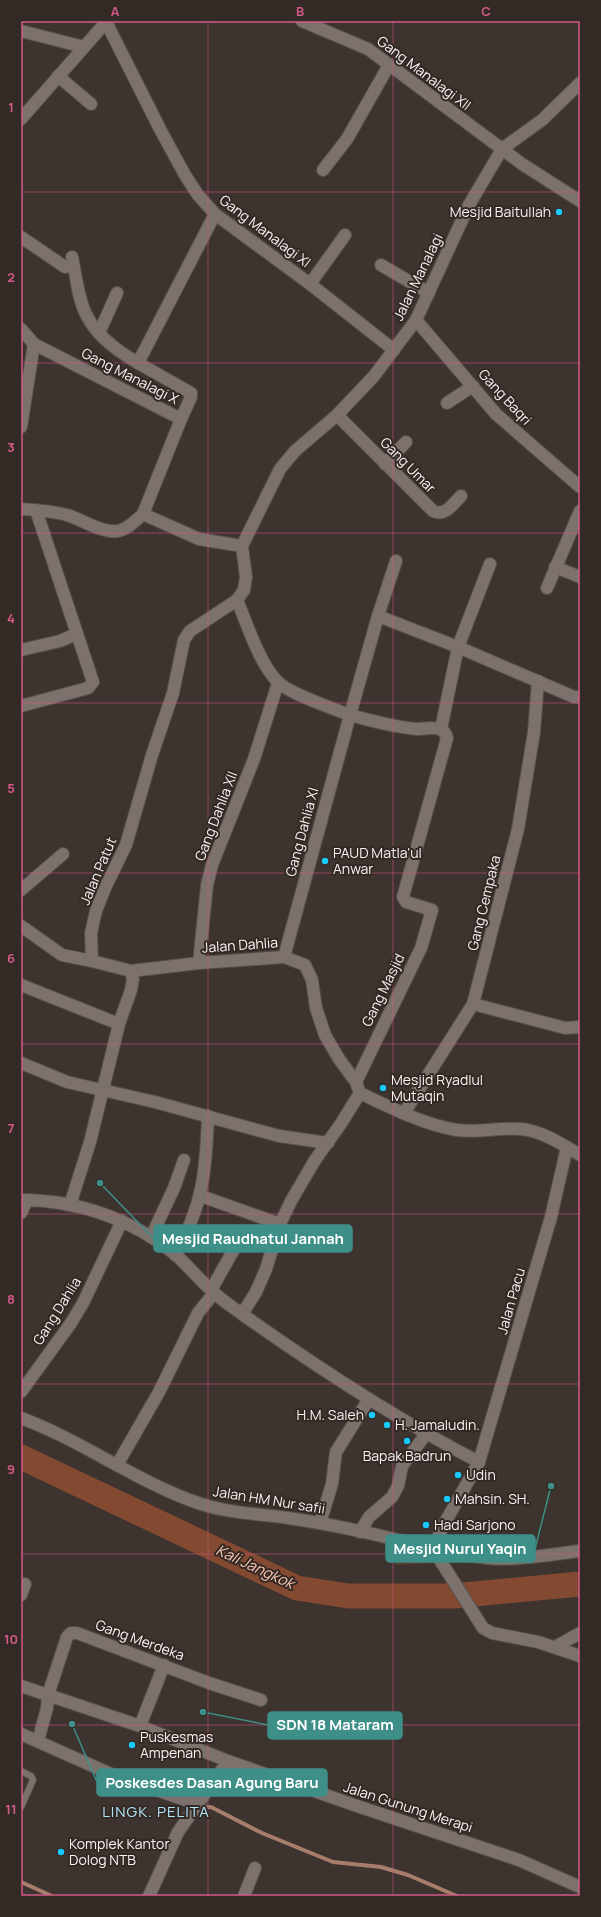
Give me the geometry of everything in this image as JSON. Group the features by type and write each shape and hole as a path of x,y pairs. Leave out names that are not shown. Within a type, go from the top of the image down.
{"street":[{"name":"Gang Manalagi XII","path":"302,21 368,49 547,182 580,201"},
{"path":"21,119 106,22"},
{"name":"Gang Manalagi XI","path":"106,22 185,175 198,195 215,214 310,284 394,350"},
{"path":"21,31 84,46"},
{"path":"323,170 347,139 390,65"},
{"path":"58,76 91,104"},
{"name":"Jalan Manalagi","path":"242,546 280,469 287,459 315,432 337,414 374,376 416,320 469,205 486,173 502,149 542,120 580,83"},
{"path":"138,363 215,214"},
{"path":"310,284 345,235"},
{"path":"21,237 65,267"},
{"path":"72,257 77,284 86,316 99,333 114,348 138,363 189,390 191,397 181,419"},
{"path":"381,265 429,293"},
{"path":"99,333 117,293"},
{"name":"Gang Baqri","path":"416,320 496,414 516,433 580,487"},
{"name":"Gang Manalagi X","path":"21,329 34,344 181,419 143,514"},
{"path":"21,427 34,344"},
{"path":"447,403 473,386"},
{"name":"Gang Umar","path":"337,414 385,464 437,513 445,512 461,496"},
{"path":"385,464 406,442"},
{"path":"21,509 67,515 106,530 117,531 126,528 143,514 199,539 242,546 246,577 244,590 237,600 260,655 278,683 325,706 350,715 387,724 419,729 441,729 458,647 490,564"},
{"path":"21,706 88,688 93,682 36,510"},
{"path":"547,588 580,511"},
{"name":"Gang Dahlia XI","path":"284,957 378,616 396,561"},
{"path":"555,567 580,577"},
{"name":"Jalan Patut","path":"92,961 91,933 96,912 104,888 126,844 152,755 173,693 184,640 190,630 237,600"},
{"path":"378,616 458,647 574,697 580,697"},
{"path":"21,650 60,641 76,634"},
{"name":"Gang Cempaka","path":"404,1113 473,1004 518,829 534,732 538,681"},
{"name":"Gang Dahlia XII","path":"199,963 207,885 210,871 254,759 278,683"},
{"name":"Gang Masjid","path":"242,1314 256,1292 266,1269 280,1224 298,1187 328,1143 358,1087 418,954 432,910 406,902 403,897 447,738 441,729"},
{"path":"21,890 63,854"},
{"path":"21,926 62,955 131,971 133,979 131,990 119,1024 90,1142 70,1205"},
{"name":"Jalan Dahlia","path":"131,971 199,963 284,957 305,965 312,980 316,1008 325,1035 358,1087"},
{"path":"21,985 119,1024"},
{"path":"473,1004 565,1028 580,1027"},
{"path":"21,1063 66,1082 102,1089 208,1116 278,1136 328,1143"},
{"path":"358,1087 404,1113 456,1130 523,1129 542,1135 580,1155"},
{"path":"175,1254 186,1236 201,1196 207,1156 208,1116"},
{"name":"Jalan Pacu","path":"435,1549 479,1462 549,1224 567,1147"},
{"path":"150,1237 174,1188 184,1160"},
{"path":"201,1196 280,1224"},
{"path":"21,1213 24,1200 52,1201 91,1209 122,1221 150,1237 175,1254 212,1291 242,1314 370,1400 426,1434 479,1462"},
{"name":"Gang Dahlia","path":"21,1392 71,1323 83,1303 122,1221"},
{"path":"117,1465 159,1392 198,1313 212,1291 233,1251"},
{"path":"320,1523 332,1484 336,1452 370,1400"},
{"name":"Jalan HM Nur safii","path":"21,1418 71,1440 117,1465 178,1495 220,1509 320,1523 435,1549 448,1548 486,1559 504,1560 580,1551"},
{"path":"360,1532 369,1517 392,1497 398,1486 402,1466 426,1434"},
{"path":"435,1549 483,1628 492,1633 538,1642 580,1656"},
{"name":"Gang Merdeka","path":"48,1695 67,1637 71,1632 164,1664 209,1683 261,1700"},
{"path":"555,1647 580,1633"},
{"path":"140,1726 164,1664"},
{"name":"Jalan Gunung Merapi","path":"21,1686 140,1726 228,1761 519,1860 580,1887"},
{"path":"38,1741 47,1708 48,1695"},
{"path":"21,1734 113,1775 196,1807"},
{"path":"149,1896 178,1832 228,1761"},
{"path":"244,1896 255,1868"}],"lane":[{"path":"21,1771 31,1776 33,1780 21,1807"}],"shaded area":[{"path":"389,1541 429,1553 435,1563 396,1565"}],"waterway":[{"name":"Kali Jangkok","path":"21,1457 297,1588 348,1596 453,1596 580,1584"},
{"path":"199,1807 211,1807 262,1833 333,1862 381,1867 408,1875 457,1896"},
{"path":"21,1882 52,1896"}],"place":[{"name":"Mesjid Baitullah","path":"559,212"},
{"name":"PAUD Matla'ul Anwar","path":"325,861"},
{"name":"Mesjid Ryadlul Mutaqin","path":"383,1088"},
{"name":"Mesjid Raudhatul Jannah","path":"100,1183"},
{"name":"H.M. Saleh","path":"372,1415"},
{"name":"H. Jamaludin.","path":"387,1425"},
{"name":"Bapak Badrun","path":"407,1441"},
{"name":"Udin","path":"458,1475"},
{"name":"Mesjid Nurul Yaqin","path":"551,1486"},
{"name":"Mahsin. SH.","path":"447,1499"},
{"name":"Hadi Sarjono","path":"426,1525"},
{"name":"SDN 18 Mataram","path":"203,1712"},
{"name":"Poskesdes Dasan Agung Baru","path":"72,1724"},
{"name":"Puskesmas Ampenan","path":"132,1745"},
{"name":"Komplek Kantor Dolog NTB","path":"61,1852"}],"district":[{"name":"LINGK. PELITA","path":"156,1812"}]}
